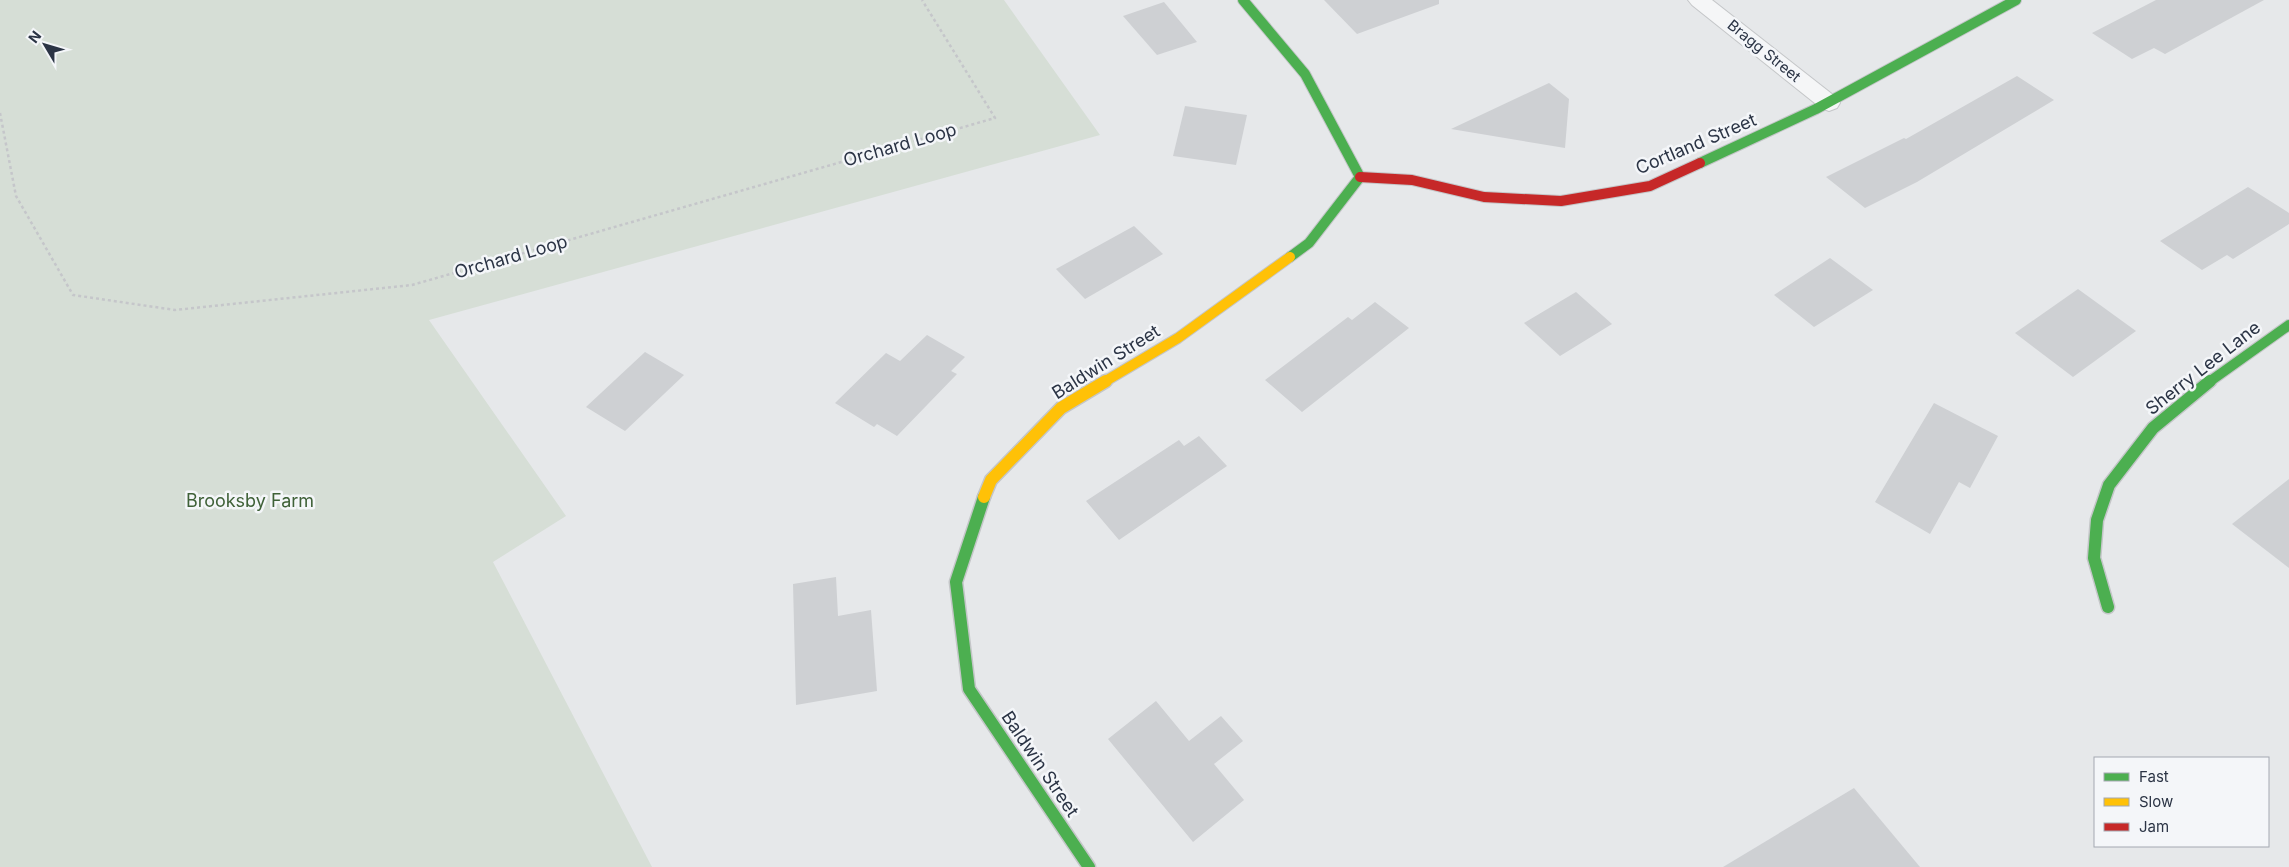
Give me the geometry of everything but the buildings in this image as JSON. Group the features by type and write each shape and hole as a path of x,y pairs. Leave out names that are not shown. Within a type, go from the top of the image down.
{"street":[{"path":"1243,0 1306,74 1360,177"},
{"name":"Bragg Street","path":"1699,0 1828,103"},
{"name":"Cortland Street","path":"1360,177 1412,180 1484,196 1561,201 1650,186 1828,103 2016,0"},
{"name":"Baldwin Street","path":"1089,867 969,689 956,582 980,508 991,480 1061,408 1178,338 1310,243 1360,177"},
{"name":"Sherry Lee Lane","path":"2108,606 2094,558 2097,520 2110,484 2153,428 2208,383 2289,325"}],"path":[{"name":"Orchard Loop","path":"0,113 16,196 73,294 174,310 412,285 994,118 922,0"}],"green space":[{"name":"Brooksby Farm","path":"0,0 1004,0 1100,135 429,320 566,516 493,562 652,867 0,867"}],"traffic: fast":[{"path":"1243,0 1305,74 1360,177 1309,243 1290,257"},
{"path":"1700,163 1816,109 2016,0"},
{"path":"2108,607 2094,558 2097,520 2109,485 2153,428 2208,383 2289,325"},
{"path":"984,497 956,582 969,689 1089,867"}],"traffic: slow":[{"path":"984,497 991,480 1061,408 1178,338 1290,257"}],"traffic: jam":[{"path":"1360,177 1412,180 1484,197 1561,201 1650,186 1700,163"}]}
